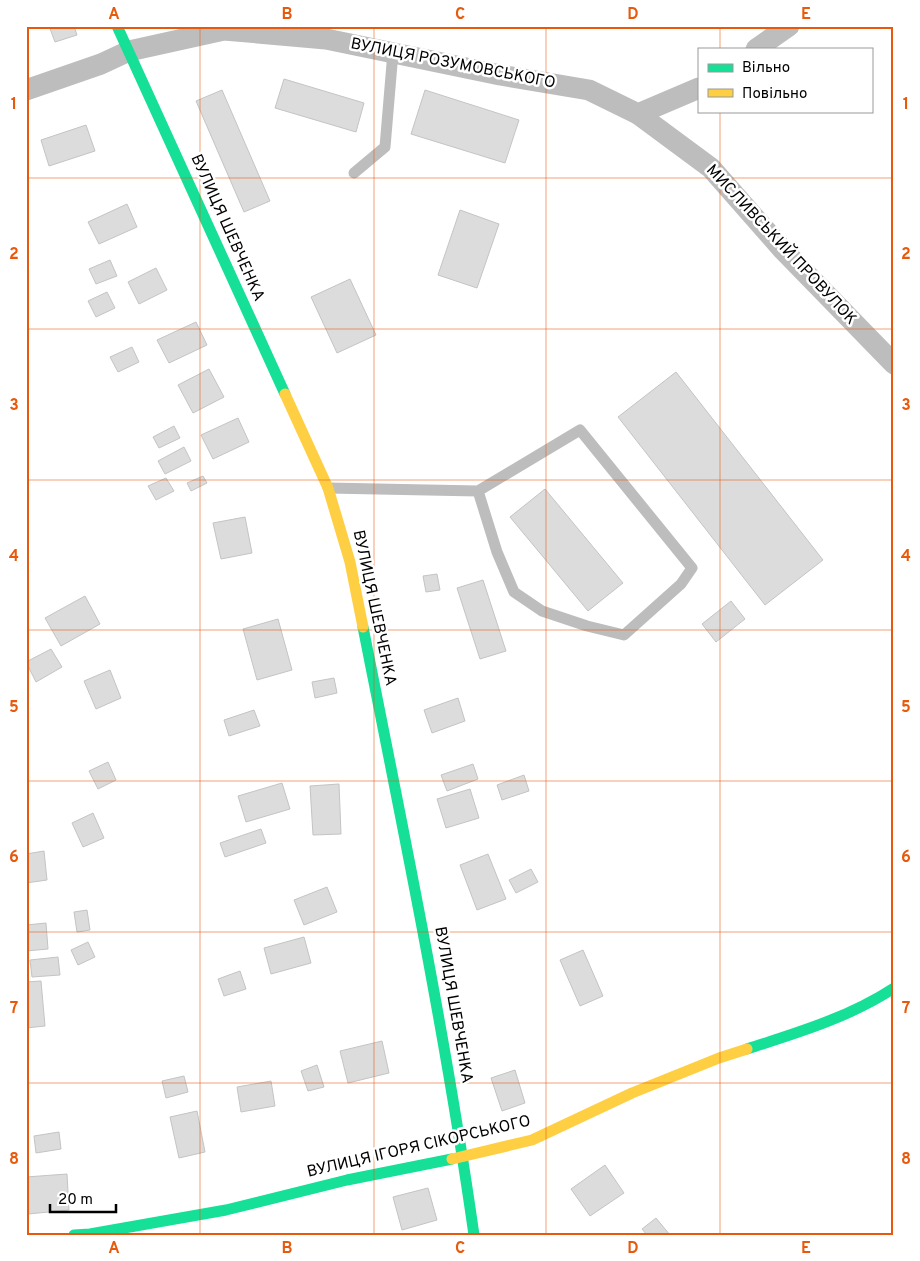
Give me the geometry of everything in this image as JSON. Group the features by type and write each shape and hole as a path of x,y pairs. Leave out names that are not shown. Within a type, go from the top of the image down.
{"street":[{"name":"ВУЛИЦЯ ШЕВЧЕНКА","path":"117,26 328,488 350,562 414,883 463,1157 474,1235"},
{"path":"757,48 789,26"},
{"name":"ВУЛИЦЯ РОЗУМОВСЬКОГО","path":"26,90 101,64 129,51 224,30 329,32 393,52 500,75 589,90 638,114"},
{"path":"638,114 698,88"},
{"name":"МИСЛИВСЬКИЙ ПРОВУЛОК","path":"638,114 711,168 783,250 894,364"},
{"name":"ВУЛИЦЯ ІГОРЯ СІКОРСЬКОГО","path":"74,1235 226,1210 347,1180 463,1157 532,1140 632,1093 719,1058 803,1031 877,999 894,988"}],"lane":[{"path":"354,173 385,147 393,52"},
{"path":"328,488 478,492 580,430 692,568 681,584 624,635 587,626 542,611 514,592 497,552 478,492"}],"building":[{"path":"49,26 74,26 77,35 55,42"},
{"path":"284,79 364,103 356,132 275,108"},
{"path":"222,90 270,201 244,212 196,101"},
{"path":"425,90 519,120 505,163 411,134"},
{"path":"86,125 95,151 49,166 41,140"},
{"path":"127,204 137,227 99,244 88,222"},
{"path":"460,210 499,224 477,288 438,275"},
{"path":"110,260 117,276 96,284 89,269"},
{"path":"156,268 167,290 139,304 128,282"},
{"path":"350,279 376,335 337,353 311,297"},
{"path":"107,292 115,308 96,317 88,301"},
{"path":"196,322 207,345 169,363 157,340"},
{"path":"132,347 139,362 118,372 110,357"},
{"path":"209,369 224,397 193,413 178,385"},
{"path":"676,372 823,560 765,605 618,417"},
{"path":"238,418 249,442 213,459 201,435"},
{"path":"174,426 180,438 159,448 153,437"},
{"path":"184,447 191,461 165,474 158,461"},
{"path":"203,476 207,483 191,491 187,483"},
{"path":"166,478 174,491 156,500 148,486"},
{"path":"545,489 623,583 588,611 510,517"},
{"path":"245,517 252,553 221,559 213,523"},
{"path":"437,574 440,590 426,592 423,576"},
{"path":"483,580 506,651 480,659 457,588"},
{"path":"85,596 100,624 61,646 45,618"},
{"path":"731,601 745,619 716,642 702,624"},
{"path":"278,619 292,670 257,680 243,629"},
{"path":"51,649 62,667 36,682 26,662"},
{"path":"110,670 121,698 96,709 84,681"},
{"path":"334,678 337,693 315,698 312,682"},
{"path":"458,698 465,721 432,733 424,710"},
{"path":"254,710 260,726 229,736 224,720"},
{"path":"108,762 116,780 98,789 89,771"},
{"path":"473,764 478,779 447,791 441,775"},
{"path":"524,775 529,791 502,800 497,785"},
{"path":"282,783 290,809 246,822 238,796"},
{"path":"339,784 341,834 313,835 310,786"},
{"path":"470,789 479,818 446,828 437,799"},
{"path":"93,813 104,838 83,847 72,823"},
{"path":"261,829 266,843 225,857 220,843"},
{"path":"44,851 47,880 26,883 26,854"},
{"path":"488,854 506,899 477,910 460,865"},
{"path":"531,869 538,882 516,893 509,880"},
{"path":"327,887 337,912 304,925 294,900"},
{"path":"87,910 90,930 77,932 74,912"},
{"path":"46,923 48,949 26,951 26,925"},
{"path":"304,937 311,963 271,974 264,948"},
{"path":"88,942 95,957 78,965 71,950"},
{"path":"583,950 603,996 580,1006 560,960"},
{"path":"58,957 60,975 32,977 30,960"},
{"path":"240,971 246,989 224,996 218,979"},
{"path":"41,981 45,1026 26,1028 26,982"},
{"path":"382,1041 389,1073 348,1083 340,1051"},
{"path":"317,1065 324,1087 308,1091 301,1071"},
{"path":"515,1070 525,1103 502,1111 491,1078"},
{"path":"184,1076 188,1092 166,1098 162,1081"},
{"path":"271,1081 275,1106 241,1112 237,1087"},
{"path":"197,1111 205,1152 179,1158 170,1117"},
{"path":"59,1132 61,1149 36,1153 34,1136"},
{"path":"605,1165 624,1193 590,1216 571,1189"},
{"path":"67,1174 69,1210 28,1214 26,1177"},
{"path":"428,1188 437,1220 402,1230 393,1197"},
{"path":"656,1218 670,1235 647,1235 642,1229"}],"traffic: fast":[{"path":"117,26 285,394"},
{"path":"363,627 437,1006 474,1235"},
{"path":"747,1049 841,1016 860,1008 894,988"},
{"path":"74,1235 90,1234 226,1210 347,1180 452,1159"}],"traffic: slow":[{"path":"285,394 328,488 350,562 363,627"},
{"path":"452,1159 532,1140 632,1093 719,1058 747,1049"}]}
